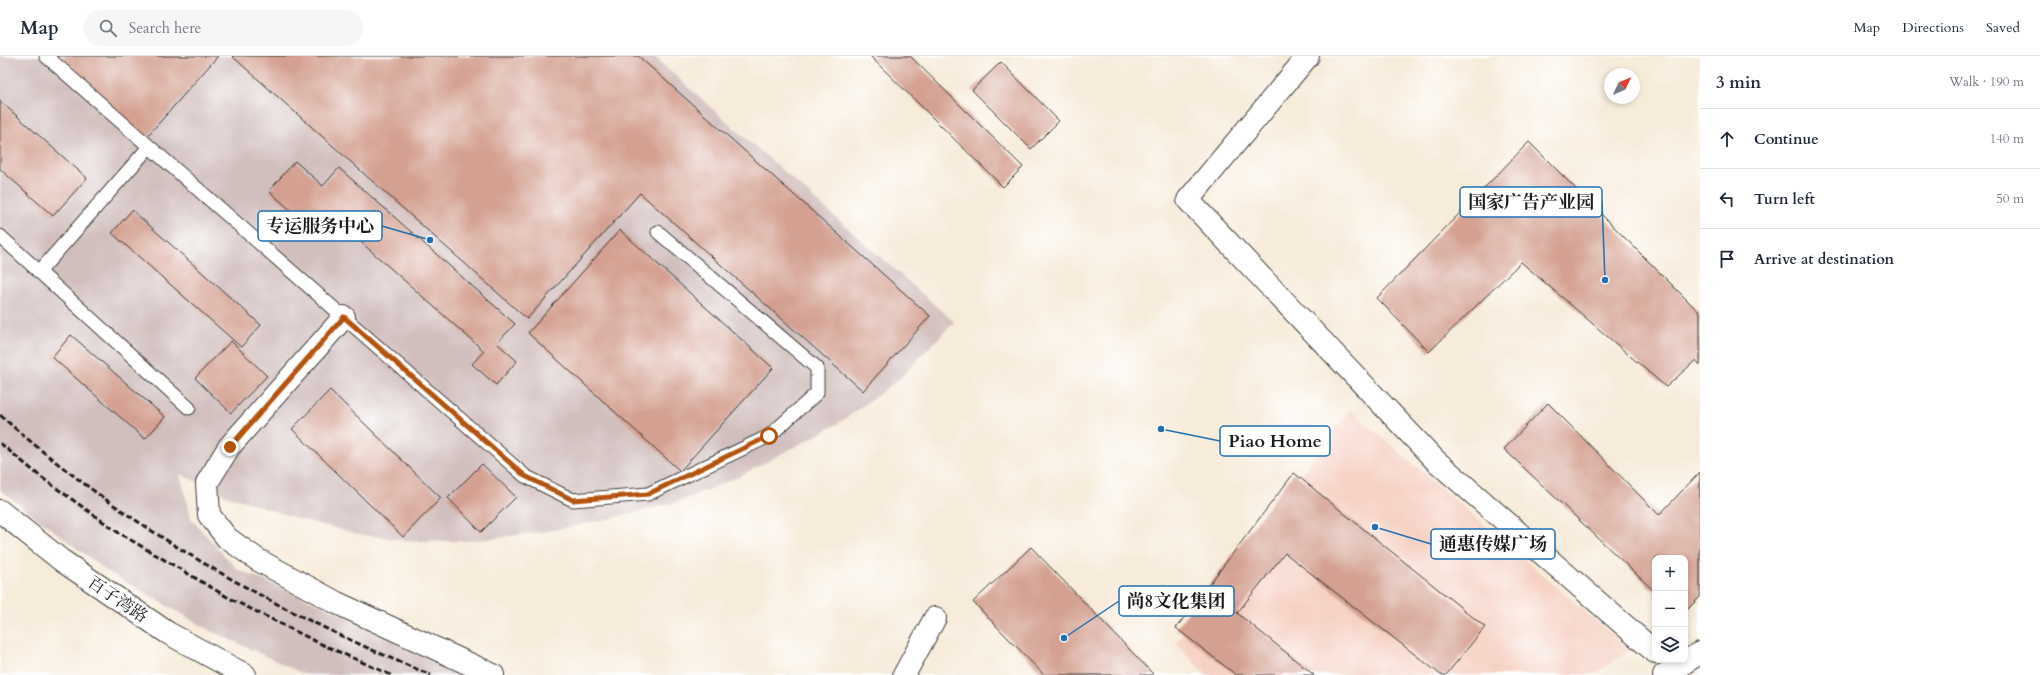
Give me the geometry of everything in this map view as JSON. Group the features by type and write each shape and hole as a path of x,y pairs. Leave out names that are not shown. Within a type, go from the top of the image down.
{"street":[{"path":"1308,56 1188,200 1435,460 1652,649"},
{"path":"344,317 230,447 207,483 209,515 227,538 258,560 337,603 493,675"},
{"name":"百子湾路","path":"0,511 61,560 168,633 245,675"},
{"path":"904,675 935,618"},
{"path":"1667,668 1700,653"}],"lane":[{"path":"46,56 525,476 573,500 648,494 769,436 817,393 817,368 658,232"},
{"path":"39,272 149,147"},
{"path":"0,236 189,408"}],"shaded area":[{"path":"0,56 653,56 954,322 897,381 836,425 738,477 677,502 609,519 543,532 471,541 414,541 360,535 299,519 225,495 180,474 192,520 237,569 485,675 306,675 209,630 107,571 0,490"},
{"path":"1350,410 1630,650 1593,675 1206,675 1176,644"}],"building":[{"path":"50,56 218,56 144,140"},
{"path":"232,56 638,56 930,316 863,391 640,193 527,319"},
{"path":"870,56 910,56 1023,167 1003,187"},
{"path":"1001,62 1059,121 1031,149 972,90"},
{"path":"0,101 87,178 53,216 0,169"},
{"path":"1529,142 1700,313 1700,365 1696,360 1666,387 1521,262 1429,352 1377,298"},
{"path":"295,161 323,186 339,168 515,324 497,343 517,361 496,385 472,364 484,351 328,213 313,230 269,191"},
{"path":"132,210 261,325 241,347 112,233"},
{"path":"620,230 773,368 680,471 528,333"},
{"path":"71,335 165,417 145,439 52,357"},
{"path":"231,341 267,376 231,413 195,378"},
{"path":"330,390 441,498 403,537 292,429"},
{"path":"1548,403 1659,515 1700,472 1700,597 1688,609 1688,555 1652,555 1652,589 1504,449"},
{"path":"482,464 516,497 481,532 448,498"},
{"path":"1294,473 1485,627 1446,675 1441,675 1285,553 1237,613 1314,675 1236,675 1176,628"},
{"path":"1031,547 1154,675 1044,675 973,602"}],"railway":[{"path":"0,415 48,456 98,494 150,530 204,563 259,595 316,624 431,675"},
{"path":"0,443 41,477 119,533 229,598 319,643 391,675"}],"place":[{"name":"专运服务中心","path":"430,240"},
{"name":"国家广告产业园","path":"1605,280"},
{"name":"Piao Home","path":"1161,429"},
{"name":"通惠传媒广场","path":"1375,527"},
{"name":"尚8文化集团","path":"1064,638"}],"route":[{"path":"230,447 344,317 525,476 573,500 648,494 769,436"}]}
